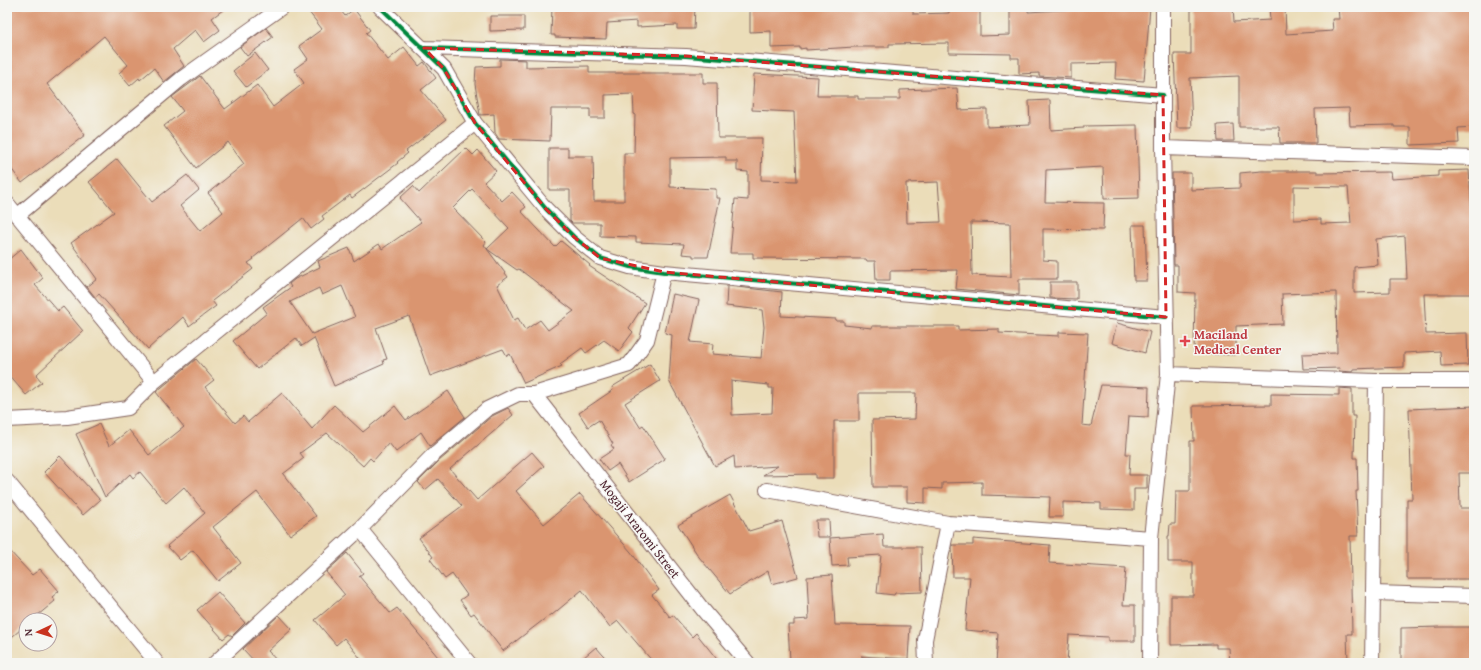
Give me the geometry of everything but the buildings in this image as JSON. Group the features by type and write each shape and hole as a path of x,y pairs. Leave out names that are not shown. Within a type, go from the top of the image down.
{"street":[{"path":"17,216 181,78 282,7"},
{"path":"380,7 444,69 475,123 546,209 579,241 600,258 630,266 664,272 1166,317"},
{"path":"1150,663 1152,538 1168,374 1163,148 1162,7"},
{"path":"424,48 686,56 1163,95"},
{"path":"7,420 67,417 128,408 154,382 475,123"},
{"path":"1163,148 1474,158"},
{"path":"7,203 154,382"},
{"path":"215,663 360,529 433,455 487,409 518,394 534,394 629,365 647,340 664,272"},
{"path":"1168,374 1376,381 1474,381"},
{"path":"1372,663 1376,381"},
{"name":"Mogaji Araromi Street","path":"534,394 704,611 748,663"},
{"path":"7,481 157,663"},
{"path":"767,490 948,523 1152,538"},
{"path":"926,663 925,640 948,523"},
{"path":"360,529 469,663"},
{"path":"1373,593 1474,596"}],"highlighted area":[{"path":"424,48 686,56 1163,95 1166,317 664,272 600,258 574,237 546,209 475,123 444,69"}],"cycle path":[{"path":"380,7 444,69 475,123 546,209 574,237 600,258 630,267 664,272 1166,317"},
{"path":"424,48 686,56 1163,95"}],"place":[{"name":"Maciland Medical Center","path":"1185,341"}]}
